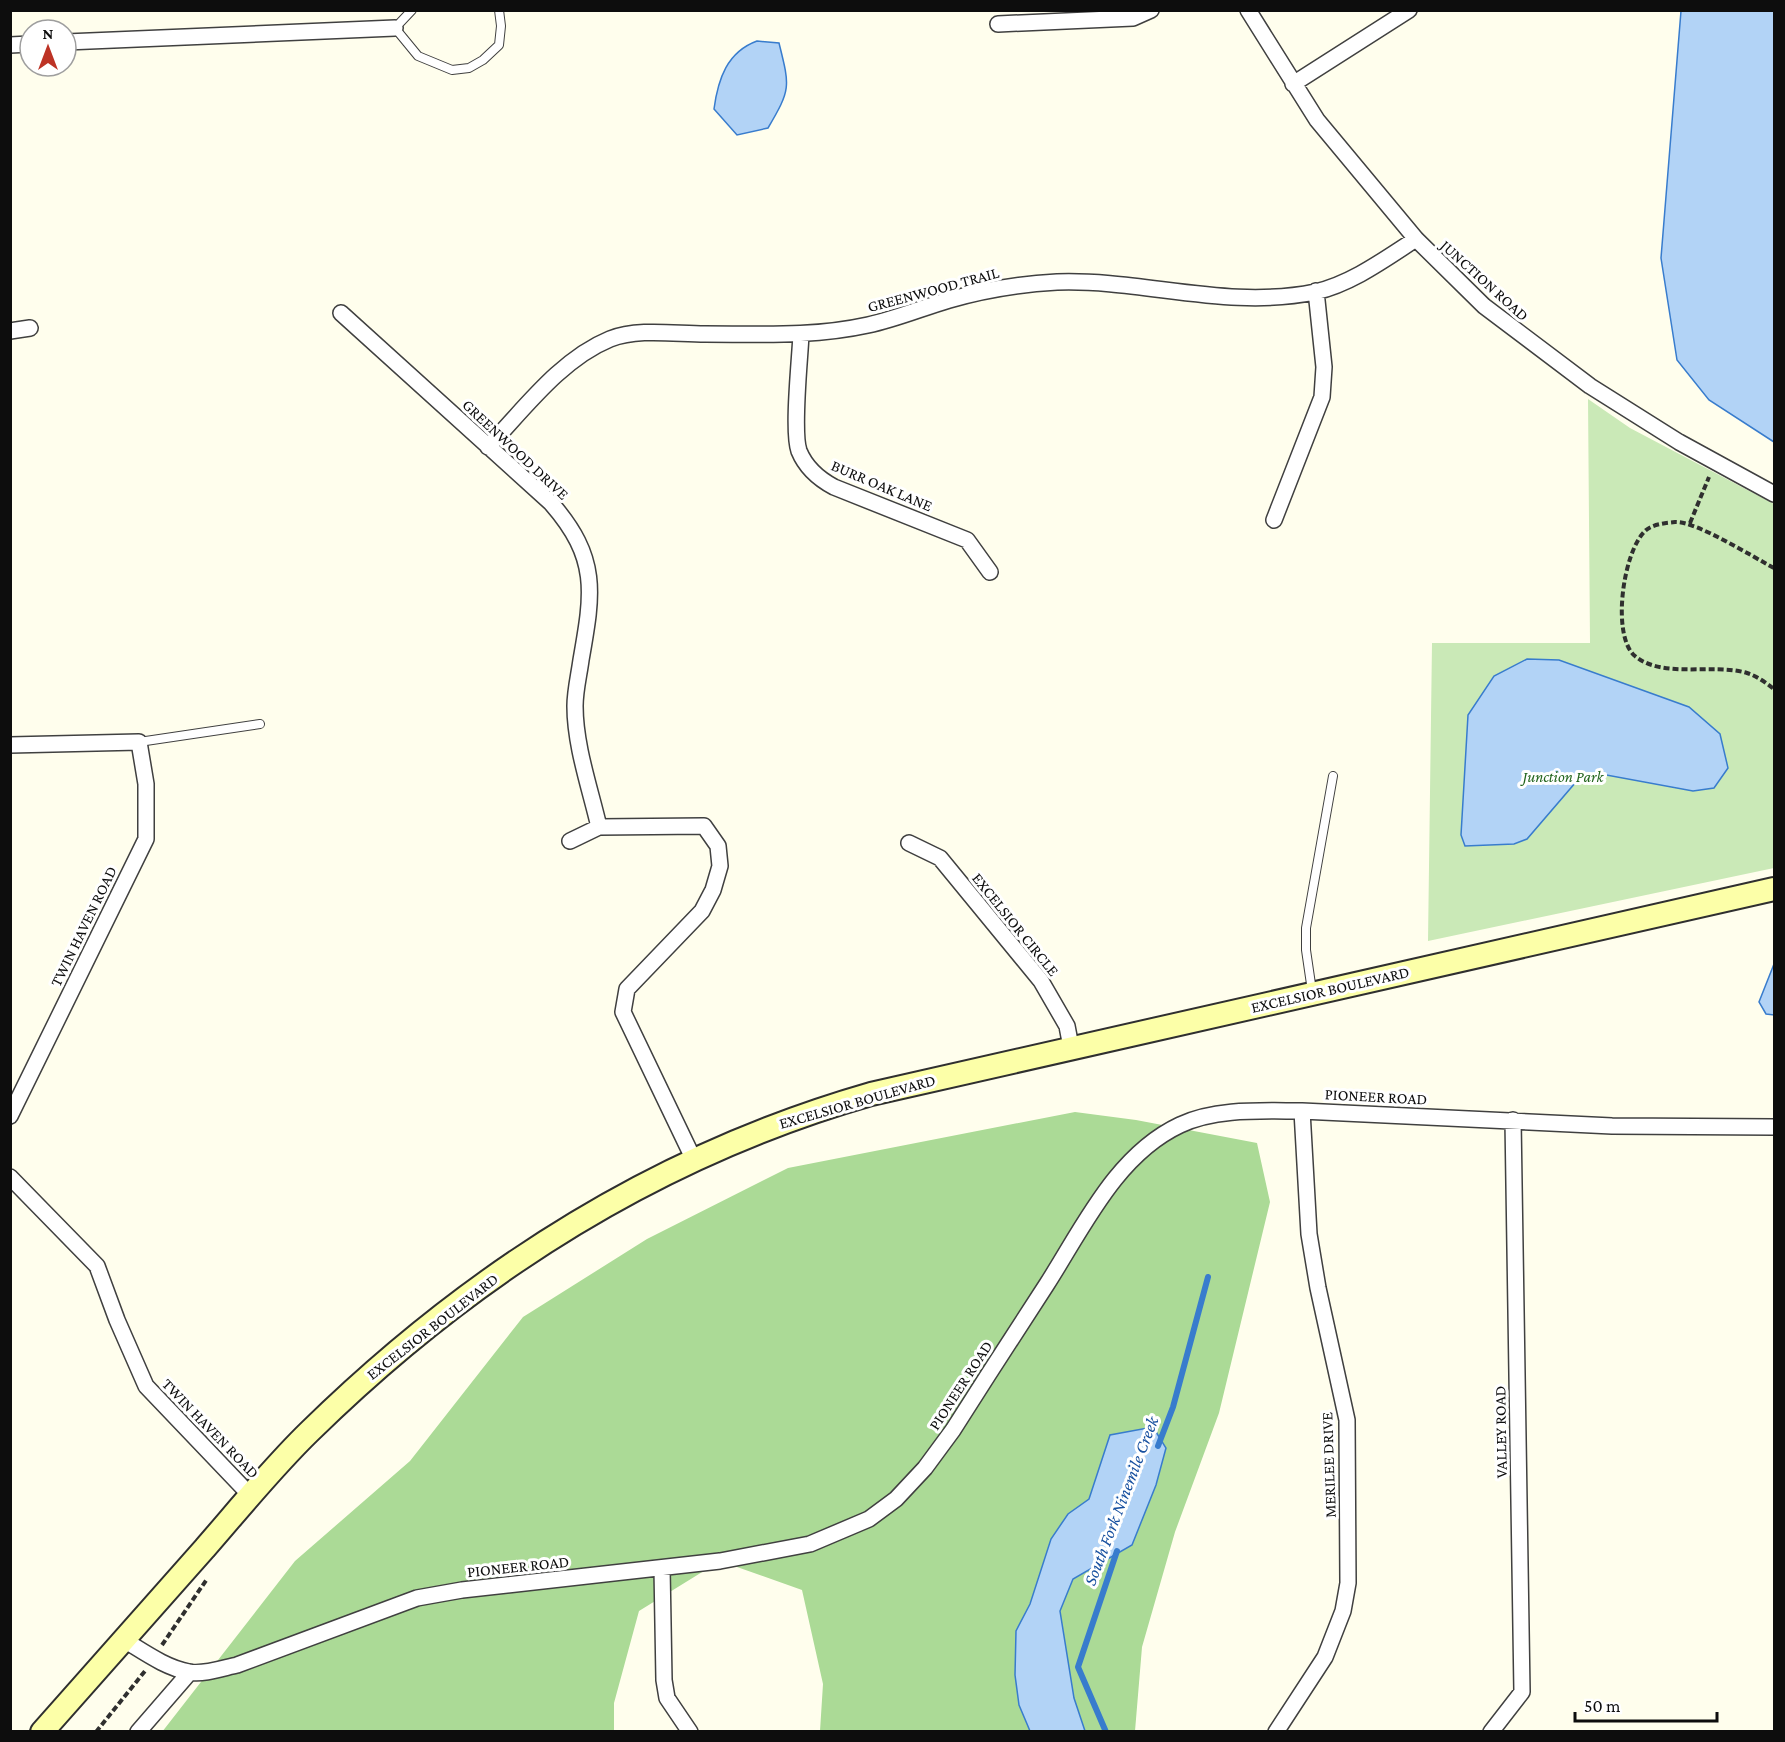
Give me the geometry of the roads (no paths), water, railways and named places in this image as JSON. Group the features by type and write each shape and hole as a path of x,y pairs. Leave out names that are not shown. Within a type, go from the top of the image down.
{"main road":[{"name":"EXCELSIOR BOULEVARD","path":"42,1731 306,1435 414,1336 489,1280 630,1190 730,1142 814,1110 871,1094 1774,889"}],"street":[{"path":"998,24 1133,18 1151,10"},
{"name":"JUNCTION ROAD","path":"1248,10 1317,120 1416,239 1484,306 1590,386 1774,494"},
{"path":"1293,84 1409,10"},
{"path":"78,41 395,28"},
{"name":"GREENWOOD TRAIL","path":"488,447 560,372 588,351 613,338 640,334 801,334 869,325 970,295 1003,287 1036,284 1114,285 1260,299 1316,291 1378,264 1416,239"},
{"path":"1274,520 1322,397 1324,367 1316,291"},
{"name":"GREENWOOD DRIVE","path":"342,313 551,503 571,527 585,555 590,586 588,618 575,705 576,728 599,827"},
{"path":"10,331 30,328"},
{"name":"BURR OAK LANE","path":"801,334 797,432 798,450 807,466 819,479 834,487 967,540 990,572"},
{"path":"10,745 140,742"},
{"name":"TWIN HAVEN ROAD","path":"10,1116 146,839 146,784 140,742"},
{"path":"570,841 599,827 704,826 718,846 720,866 713,890 702,911 627,989 623,1012 694,1160"},
{"name":"EXCELSIOR CIRCLE","path":"909,843 940,858 1041,981 1066,1026 1071,1047"},
{"name":"PIONEER ROAD","path":"124,1640 154,1658 190,1672 237,1665 417,1598 462,1590 662,1568 778,1552 842,1533 869,1519 896,1499 925,1468 953,1430 1112,1182 1148,1144 1181,1125 1219,1115 1302,1111 1612,1126 1774,1127"},
{"name":"MERILEE DRIVE","path":"1276,1731 1325,1657 1343,1611 1348,1583 1347,1420 1317,1288 1309,1234 1302,1111"},
{"name":"VALLEY ROAD","path":"1491,1731 1522,1692 1513,1120"},
{"name":"TWIN HAVEN ROAD","path":"10,1177 97,1266 117,1320 146,1386 251,1496"},
{"path":"662,1568 664,1680 667,1698 690,1731"},
{"path":"138,1731 190,1672"}],"lane":[{"path":"412,10 395,28 418,56 452,70 469,68 483,60 499,45 501,26 499,10"},
{"path":"140,742 260,724"},
{"path":"1313,993 1306,950 1306,928 1333,776"}],"water":[{"path":"1681,11 1774,11 1774,442 1709,400 1677,360 1661,258"},
{"path":"757,41 779,43 785,69 786,87 781,104 768,128 737,135 714,109 718,87 731,59"},
{"path":"1527,659 1559,660 1689,707 1720,734 1728,768 1714,788 1693,791 1601,774 1576,782 1527,839 1514,844 1465,846 1461,835 1468,715 1494,676"},
{"path":"1774,964 1774,1015 1766,1014 1759,1002"},
{"path":"1153,1427 1166,1448 1156,1485 1132,1545 1073,1579 1060,1611 1074,1698 1085,1731 1030,1731 1019,1705 1015,1675 1016,1631 1030,1604 1051,1539 1068,1514 1089,1499 1110,1435"}],"waterway":[{"name":"South Fork Ninemile Creek","path":"1158,1446 1173,1407 1208,1277"},
{"name":"South Fork Ninemile Creek","path":"1106,1732 1078,1667 1117,1551"}],"park label":[{"name":"Junction Park","path":"1563,776"}]}
